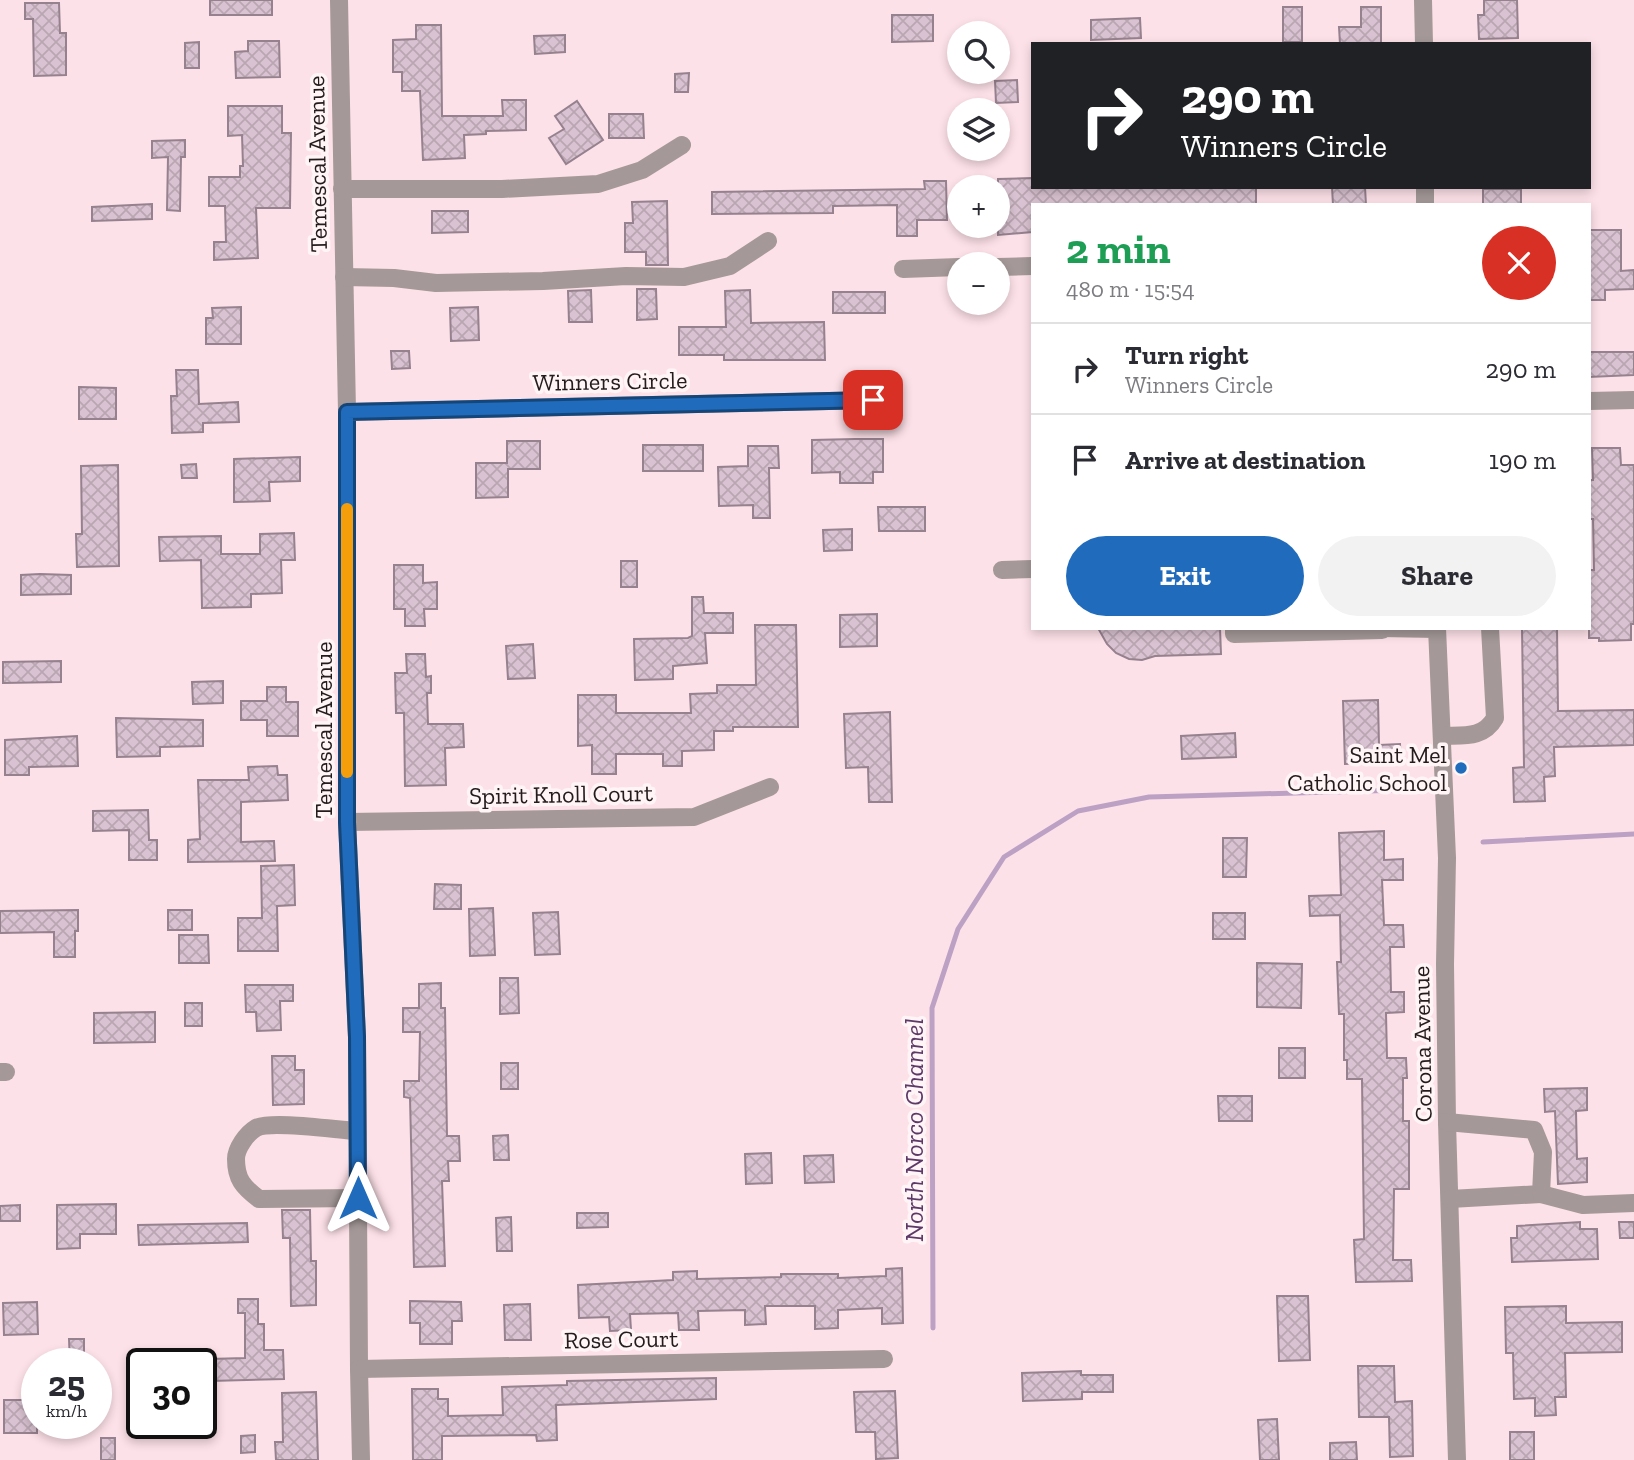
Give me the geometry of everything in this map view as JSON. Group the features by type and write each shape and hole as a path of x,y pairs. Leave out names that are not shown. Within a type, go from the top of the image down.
{"street":[{"name":"Temescal Avenue","path":"339,0 347,412 347,822 357,1037 361,1460"},
{"path":"1423,0 1424,42"},
{"path":"342,189 502,189 598,184 642,170 682,145"},
{"path":"344,277 394,278 436,283 625,276 684,277 730,267 768,240"},
{"path":"1010,267 1031,266"},
{"path":"903,269 947,267"},
{"name":"Winners Circle","path":"347,412 873,400"},
{"path":"1591,401 1634,400"},
{"path":"1002,570 1031,569"},
{"path":"1234,630 1234,634 1352,630"},
{"name":"Corona Avenue","path":"1437,630 1447,858 1447,1122 1457,1460"},
{"path":"1442,736 1480,734 1490,727 1495,718 1490,630"},
{"name":"Spirit Knoll Court","path":"347,822 694,817 770,787"},
{"path":"1447,1122 1534,1130 1543,1152 1541,1194"},
{"path":"357,1131 271,1125 256,1128 236,1153 236,1165 240,1182 259,1199 358,1198"},
{"path":"1450,1199 1541,1194 1583,1205 1634,1203"},
{"name":"Rose Court","path":"359,1369 884,1359"}],"building":[{"path":"210,0 272,0 272,15 210,15"},
{"path":"1484,0 1517,0 1518,38 1479,39 1478,15 1484,15"},
{"path":"25,3 59,3 60,33 66,33 66,75 34,76 33,19 25,19"},
{"path":"1283,7 1302,7 1302,42 1283,42"},
{"path":"1361,7 1381,7 1381,42 1340,42 1339,27 1361,27"},
{"path":"892,15 933,15 933,41 892,42"},
{"path":"1140,18 1141,38 1091,40 1091,20"},
{"path":"416,25 441,25 442,116 503,116 502,100 526,100 526,130 486,131 486,134 464,135 465,158 423,160 420,91 402,91 402,72 393,72 393,40 416,39"},
{"path":"565,35 565,52 535,54 534,36"},
{"path":"248,41 279,41 280,77 236,78 235,52 248,51"},
{"path":"199,42 199,68 185,68 185,43"},
{"path":"689,73 688,92 675,92 675,74"},
{"path":"1010,80 1017,80 1018,102 1010,102 1010,98 996,98 995,84 1010,84"},
{"path":"577,101 603,140 566,164 549,138 564,129 555,116"},
{"path":"228,106 282,106 282,133 291,133 290,208 256,208 258,258 214,260 214,242 226,242 225,206 209,206 209,177 240,177 240,166 243,166 242,135 228,136"},
{"path":"609,114 643,114 644,138 609,138"},
{"path":"185,140 185,157 181,157 180,211 167,210 168,157 152,158 152,141"},
{"path":"1031,178 1031,189 1256,189 1256,203 1031,203 1031,232 1010,234 1010,179"},
{"path":"924,181 946,181 947,220 917,220 917,236 897,236 897,205 833,206 833,213 712,214 712,192 925,189"},
{"path":"1332,189 1365,189 1366,203 1333,203"},
{"path":"1483,189 1521,189 1521,203 1483,203"},
{"path":"667,201 668,265 646,265 646,252 625,252 625,223 633,223 632,202"},
{"path":"152,204 152,219 92,221 92,207"},
{"path":"432,211 468,211 468,232 432,233"},
{"path":"1591,230 1621,230 1621,271 1634,270 1634,289 1605,290 1605,300 1591,300"},
{"path":"637,289 656,289 657,319 637,320"},
{"path":"591,290 592,322 569,322 568,291"},
{"path":"750,290 751,323 824,322 825,360 724,360 724,355 679,355 679,327 726,327 725,291"},
{"path":"833,292 885,292 885,313 833,313"},
{"path":"241,307 241,344 206,344 206,318 213,318 212,308"},
{"path":"478,307 479,340 451,341 450,308"},
{"path":"391,351 409,351 410,368 392,369"},
{"path":"1591,352 1634,352 1634,375 1591,377"},
{"path":"176,370 198,370 199,404 238,402 239,422 203,423 203,432 172,433 171,396 177,396"},
{"path":"79,387 116,388 116,419 79,419"},
{"path":"883,439 883,472 873,472 873,483 840,483 840,472 812,473 812,440"},
{"path":"507,441 540,441 540,469 508,469 508,497 476,498 476,463 507,463"},
{"path":"643,445 703,445 703,471 643,471"},
{"path":"748,446 778,446 779,468 769,468 770,518 753,518 753,505 719,506 718,467 748,466"},
{"path":"1592,448 1620,448 1621,465 1634,465 1634,624 1631,624 1631,640 1599,641 1599,638 1589,638 1591,570 1594,570 1591,519"},
{"path":"300,457 300,481 269,482 270,501 234,502 234,459"},
{"path":"196,464 197,478 182,478 181,465"},
{"path":"118,465 119,566 77,567 76,534 82,534 81,466"},
{"path":"878,507 925,507 925,531 879,531"},
{"path":"852,529 852,550 824,551 823,530"},
{"path":"294,533 295,560 281,560 282,593 251,594 251,607 202,608 201,560 160,561 159,537 221,536 221,554 260,554 260,534"},
{"path":"621,561 637,561 637,587 621,587"},
{"path":"394,565 423,565 423,583 437,582 437,609 424,609 425,626 405,626 405,609 394,609"},
{"path":"21,575 71,575 71,594 21,595"},
{"path":"692,597 703,597 704,613 733,613 733,633 705,633 707,663 673,666 673,679 635,680 634,639 692,636"},
{"path":"877,614 877,646 840,647 840,615"},
{"path":"755,625 796,625 798,727 733,727 733,731 714,731 714,750 682,751 682,766 663,766 663,754 616,754 616,774 592,774 592,745 578,746 578,695 616,695 616,713 691,713 690,694 717,693 717,685 756,685"},
{"path":"1099,630 1220,630 1221,654 1129,659 1116,653"},
{"path":"1522,630 1557,630 1558,711 1634,710 1634,745 1554,747 1555,776 1544,777 1545,801 1514,802 1513,768 1524,767"},
{"path":"533,644 535,678 508,679 506,646"},
{"path":"406,654 425,654 426,677 431,676 431,693 427,693 428,724 463,724 464,747 445,748 446,785 405,786 404,713 396,713 395,673 407,673"},
{"path":"61,661 61,682 3,683 3,662"},
{"path":"223,681 223,703 193,704 192,682"},
{"path":"267,687 286,687 286,702 298,702 298,736 267,736 267,720 241,720 241,701 267,701"},
{"path":"1378,700 1379,745 1400,744 1401,762 1345,764 1343,701"},
{"path":"890,712 892,802 869,802 868,767 846,768 844,714"},
{"path":"116,718 203,720 203,746 160,747 160,756 117,757"},
{"path":"1235,733 1236,757 1182,759 1181,736"},
{"path":"77,736 78,766 29,767 29,775 5,775 5,740"},
{"path":"277,766 278,775 287,775 288,800 241,802 241,842 274,841 275,861 188,862 188,840 200,839 198,780 249,780 248,767"},
{"path":"148,810 149,840 157,840 157,860 129,860 129,830 93,831 93,811"},
{"path":"1384,831 1384,860 1403,859 1403,880 1382,880 1384,925 1403,925 1404,947 1390,947 1391,992 1404,992 1404,1012 1386,1013 1387,1058 1406,1058 1403,1121 1409,1121 1409,1189 1394,1189 1393,1260 1411,1260 1412,1281 1356,1282 1354,1240 1364,1239 1362,1079 1347,1079 1347,1060 1344,1060 1344,1014 1339,1014 1337,962 1341,962 1340,915 1310,916 1309,896 1341,895 1339,833"},
{"path":"1223,838 1247,838 1246,877 1223,877"},
{"path":"294,865 295,905 277,906 278,951 238,951 238,918 262,918 261,866"},
{"path":"435,884 461,885 461,909 434,909"},
{"path":"493,908 495,955 470,956 469,909"},
{"path":"78,910 75,957 54,957 54,932 0,933 0,911"},
{"path":"168,910 192,910 192,930 168,930"},
{"path":"558,912 560,954 535,955 533,913"},
{"path":"1213,913 1245,913 1245,939 1213,939"},
{"path":"179,935 208,935 209,963 179,963"},
{"path":"1257,963 1302,964 1301,1008 1257,1007"},
{"path":"500,978 518,978 519,1013 500,1014"},
{"path":"441,983 441,1008 445,1008 447,1136 459,1136 460,1161 448,1161 449,1181 442,1181 445,1266 414,1267 410,1098 404,1097 404,1081 419,1081 420,1032 403,1032 403,1008 419,1008 419,984"},
{"path":"245,985 293,985 293,1001 280,1001 281,1030 257,1031 256,1012 246,1012"},
{"path":"185,1003 202,1003 202,1026 185,1026"},
{"path":"155,1012 155,1042 94,1043 94,1013"},
{"path":"1279,1048 1305,1048 1305,1078 1279,1078"},
{"path":"272,1056 295,1056 295,1070 304,1070 304,1104 273,1105"},
{"path":"501,1063 518,1063 518,1089 501,1089"},
{"path":"1587,1088 1587,1110 1576,1111 1577,1159 1587,1158 1587,1182 1558,1184 1555,1111 1545,1112 1544,1089"},
{"path":"1218,1096 1252,1096 1252,1121 1219,1121"},
{"path":"508,1135 509,1160 494,1160 493,1136"},
{"path":"771,1153 772,1183 746,1184 745,1154"},
{"path":"833,1155 834,1182 805,1183 804,1156"},
{"path":"116,1204 116,1234 80,1234 80,1248 57,1249 57,1205"},
{"path":"20,1205 20,1221 0,1221 0,1206"},
{"path":"282,1210 310,1210 311,1261 316,1261 316,1305 291,1306 290,1238 283,1238"},
{"path":"577,1213 608,1213 608,1227 577,1228"},
{"path":"511,1217 512,1251 497,1251 496,1218"},
{"path":"1580,1222 1580,1229 1597,1229 1598,1259 1512,1262 1511,1238 1517,1238 1517,1226"},
{"path":"1619,1222 1634,1222 1634,1238 1620,1238"},
{"path":"247,1223 248,1242 139,1245 138,1225"},
{"path":"902,1268 903,1323 882,1324 882,1308 838,1310 838,1328 815,1329 815,1306 765,1306 766,1324 745,1325 745,1310 698,1311 699,1330 679,1330 678,1313 630,1314 631,1330 610,1331 609,1317 579,1318 578,1285 673,1280 673,1272 697,1271 697,1279 781,1277 781,1274 838,1274 838,1278 886,1276 886,1269"},
{"path":"1277,1296 1308,1296 1310,1360 1279,1361"},
{"path":"238,1299 258,1299 258,1324 264,1324 264,1350 283,1350 284,1379 217,1381 217,1359 245,1358 245,1313 238,1313"},
{"path":"410,1301 461,1302 462,1321 452,1321 452,1344 420,1344 420,1323 410,1323"},
{"path":"37,1302 38,1334 4,1335 3,1303"},
{"path":"530,1304 531,1340 505,1340 504,1305"},
{"path":"1566,1306 1566,1323 1622,1322 1622,1352 1565,1353 1566,1397 1555,1397 1556,1415 1535,1416 1535,1398 1514,1399 1513,1353 1506,1353 1505,1307"},
{"path":"69,1339 84,1339 84,1348 69,1348"},
{"path":"1358,1366 1394,1366 1395,1402 1412,1401 1413,1456 1390,1457 1389,1417 1359,1417"},
{"path":"1081,1371 1081,1375 1113,1375 1113,1392 1082,1392 1082,1399 1023,1401 1022,1373"},
{"path":"716,1378 716,1399 556,1405 557,1440 537,1441 536,1435 442,1436 442,1460 413,1460 412,1389 438,1389 438,1399 448,1399 448,1416 503,1415 502,1387 567,1385 567,1381"},
{"path":"895,1391 898,1458 876,1459 875,1432 856,1432 854,1392"},
{"path":"316,1392 318,1460 276,1460 275,1442 283,1442 282,1393"},
{"path":"4,1400 21,1400 21,1433 4,1433"},
{"path":"1277,1419 1279,1460 1260,1460 1258,1420"},
{"path":"1510,1432 1534,1432 1534,1460 1510,1460"},
{"path":"255,1435 255,1452 241,1453 241,1436"},
{"path":"115,1438 115,1460 101,1460 101,1439"},
{"path":"1356,1442 1357,1460 1330,1460 1330,1443"}],"waterway":[{"name":"North Norco Channel","path":"933,1328 932,1008 958,929 1004,857 1078,811 1149,797 1402,790"},
{"name":"North Norco Channel","path":"1483,842 1634,834"}],"slow traffic":[{"path":"347,509 347,772"}],"place":[{"name":"Saint Mel Catholic School","path":"1461,768"}],"route":[{"path":"358,1198 357,1037 347,822 347,412 873,400"}]}
